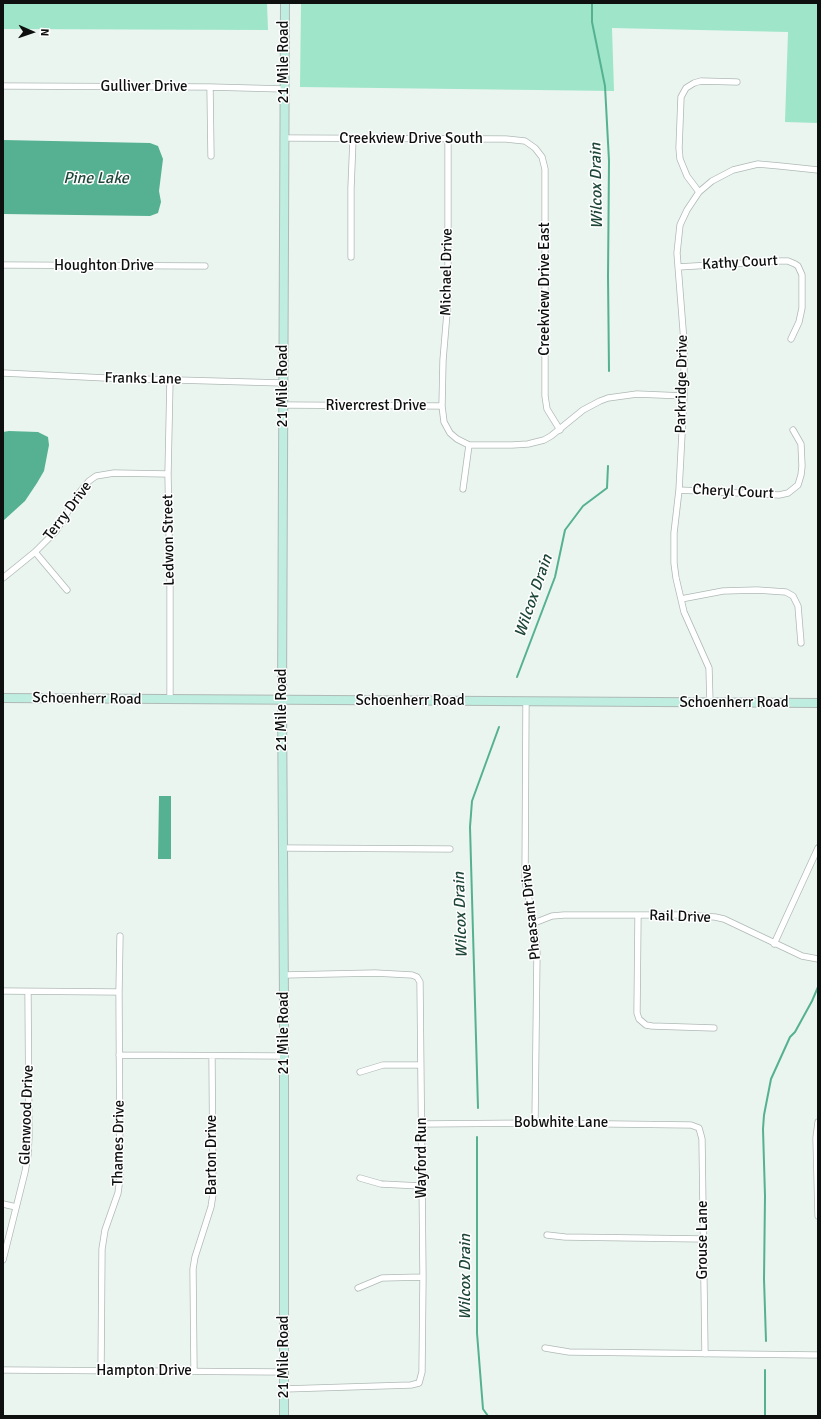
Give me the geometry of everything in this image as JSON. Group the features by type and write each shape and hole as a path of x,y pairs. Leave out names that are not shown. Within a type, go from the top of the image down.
{"street":[{"name":"21 Mile Road","path":"284,1416 284,975 282,700 285,3"},
{"path":"699,192 687,176 680,159 681,97 686,88 701,81 738,82"},
{"name":"Gulliver Drive","path":"3,86 284,90"},
{"path":"210,88 211,156"},
{"name":"Creekview Drive South","path":"284,138 448,138 518,140 530,144 535,148"},
{"name":"Michael Drive","path":"442,406 443,360 448,301 448,138"},
{"path":"351,257 353,139"},
{"name":"Creekview Drive East","path":"535,148 542,157 545,169 545,396 547,408 560,430"},
{"name":"Parkridge Drive","path":"710,703 710,673 708,663 684,612 674,563 674,533 679,490 684,396 684,342 677,242 680,225 686,210 699,192 712,180 723,174 758,164 818,170"},
{"name":"Kathy Court","path":"678,267 779,261 788,261 795,264 798,266 802,275 802,308 799,322 791,339"},
{"name":"Houghton Drive","path":"3,265 205,266"},
{"name":"Franks Lane","path":"3,373 106,378 283,383"},
{"name":"Ledwon Street","path":"170,380 168,474 170,700"},
{"path":"463,489 469,445 528,444 544,440 560,430 583,410 608,398 637,394 684,396"},
{"name":"Rivercrest Drive","path":"283,405 442,406 444,422 450,433 457,439 469,445"},
{"name":"Cheryl Court","path":"679,490 779,495 788,493 798,485 802,466 801,444 793,430"},
{"name":"Terry Drive","path":"3,578 34,552 60,525 70,506 85,485 96,476 114,473 168,474"},
{"path":"34,552 67,590"},
{"path":"681,599 722,591 757,590 786,592 793,596 798,606 800,643"},
{"name":"Schoenherr Road","path":"3,698 818,703"},
{"name":"Pheasant Drive","path":"526,702 525,881 534,923 537,952 535,1123"},
{"path":"283,848 450,849"},
{"path":"774,944 818,848"},
{"name":"Rail Drive","path":"534,923 552,916 564,915 682,915 715,917 724,919 802,956 818,959"},
{"path":"638,916 637,1013 641,1022 652,1026 714,1028"},
{"name":"Thames Drive","path":"101,1371 102,1249 105,1230 118,1193 120,1178 120,936"},
{"name":"Wayford Run","path":"284,975 412,975 417,977 420,982 423,1277 422,1372 420,1382 411,1385 284,1389"},
{"path":"3,992 119,992"},
{"name":"Glenwood Drive","path":"3,1260 25,1172 29,1137 28,992"},
{"path":"119,1055 284,1056"},
{"name":"Barton Drive","path":"194,1371 193,1269 195,1257 211,1207 213,1194 212,1056"},
{"path":"360,1072 383,1065 420,1064"},
{"path":"818,1122 816,1138 818,1216"},
{"name":"Bobwhite Lane","path":"422,1124 535,1123 691,1125 699,1128"},
{"name":"Grouse Lane","path":"699,1128 702,1139 705,1354"},
{"path":"360,1178 381,1184 421,1186"},
{"path":"3,1204 16,1207"},
{"path":"547,1235 565,1237 704,1239"},
{"path":"358,1288 377,1279 386,1277 423,1277"},
{"path":"545,1348 569,1352 818,1355"},
{"name":"Hampton Drive","path":"3,1370 284,1372"}],"shaded area":[{"path":"3,3 267,3 268,30 3,29"},
{"path":"301,3 818,3 818,123 785,122 788,32 612,28 614,91 300,87"}],"water":[{"name":"Pine Lake","path":"3,140 150,143 158,146 163,159 159,191 161,202 158,213 150,216 3,214"},
{"path":"3,432 38,432 48,437 49,445 44,471 37,483 25,501 3,521"},
{"path":"159,796 171,796 171,859 158,859"}],"waterway":[{"name":"Wilcox Drain","path":"592,3 592,22 605,86 609,161 609,371"},
{"name":"Wilcox Drain","path":"517,677 555,577 565,530 583,506 607,488 608,466"},
{"name":"Wilcox Drain","path":"478,1108 470,827 472,801 499,727"},
{"path":"766,1341 764,1279 764,1115 771,1079 790,1037 795,1032 818,987"},
{"name":"Wilcox Drain","path":"477,1137 477,1333 483,1409 488,1416"},
{"path":"765,1370 765,1416"}]}
